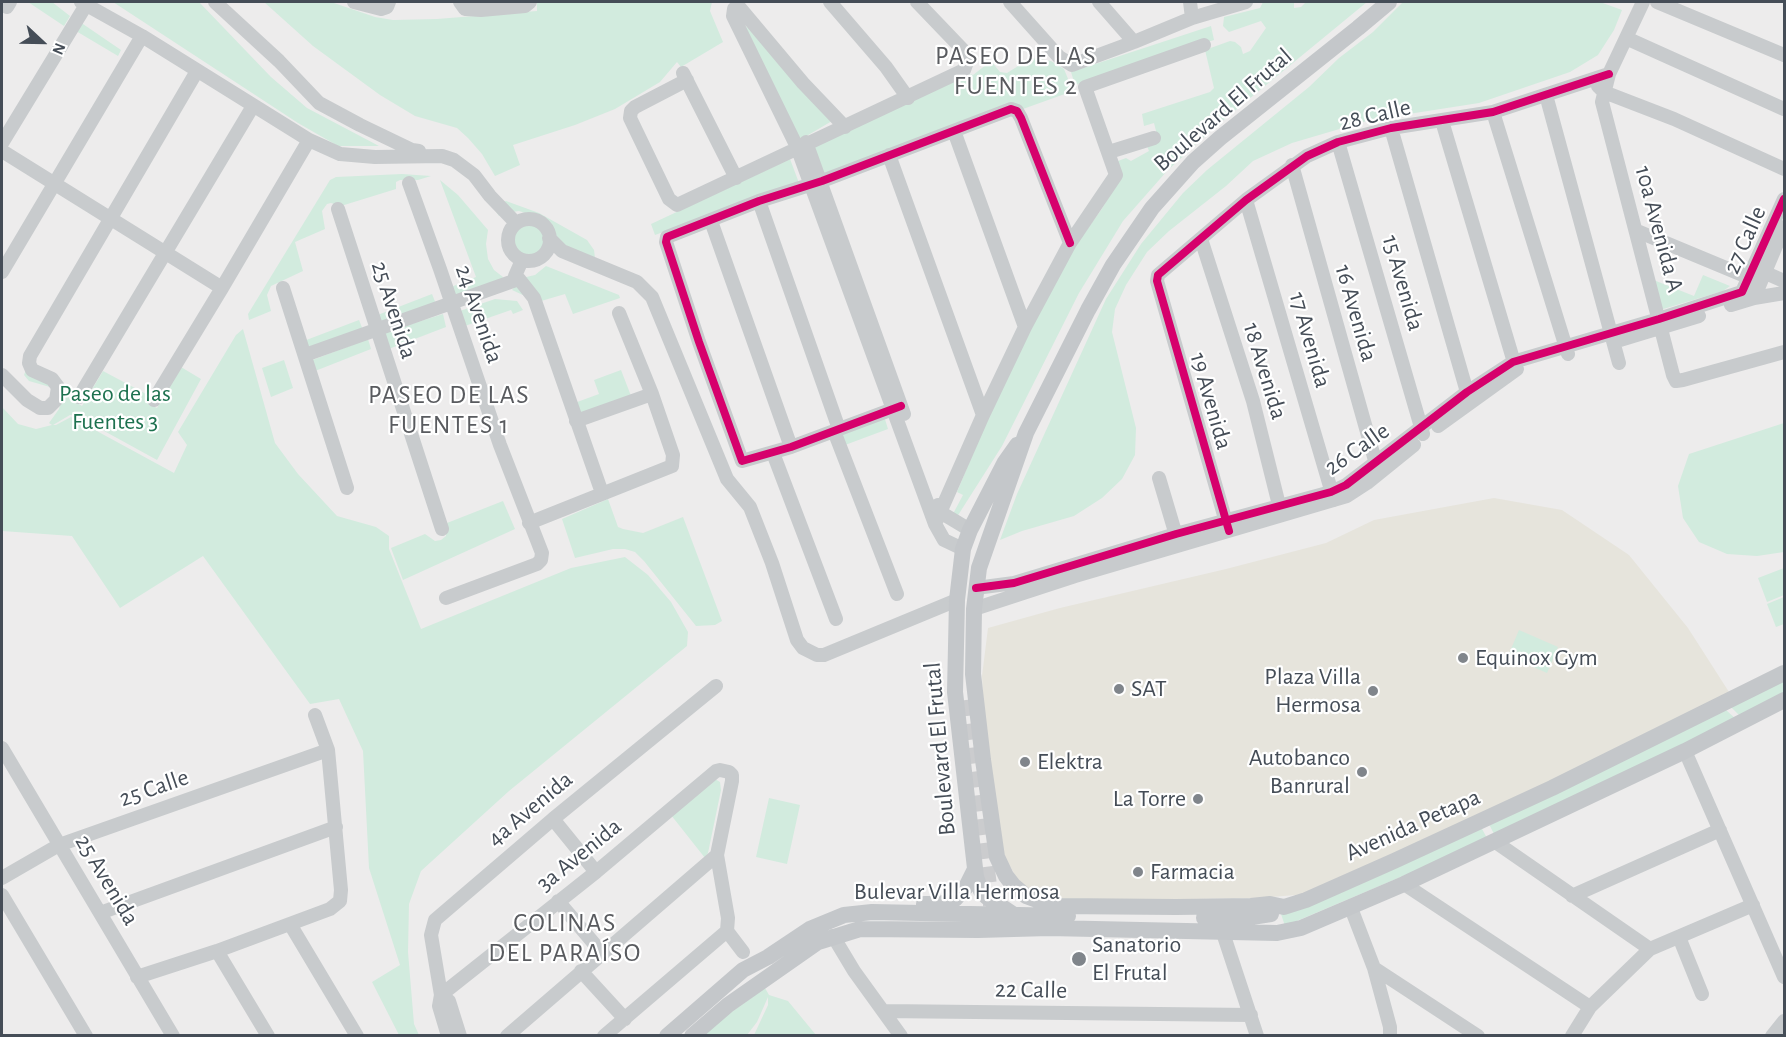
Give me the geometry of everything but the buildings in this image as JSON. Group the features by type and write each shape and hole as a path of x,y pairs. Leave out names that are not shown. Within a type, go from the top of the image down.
{"main road":[{"name":"Boulevard El Frutal","path":"1036,900 1018,891 1006,876 997,857 988,803 973,652 974,609 979,568 1026,433 1088,309 1113,265 1152,208 1171,185 1220,138 1389,2"},
{"name":"Boulevard El Frutal","path":"981,891 975,869 955,692 957,600 963,549 970,530 1005,462 1026,433"},
{"path":"970,530 977,537 974,562 979,568"},
{"path":"966,700 965,694 973,652"},
{"name":"Avenida Petapa","path":"1036,900 1057,906 1197,907 1270,904 1284,907 1326,891 1483,820 1785,673"},
{"name":"Avenida Petapa","path":"1049,928 1223,933 1292,931 1404,884 1685,751 1785,700"},
{"path":"1483,820 1494,841"},
{"path":"745,963 808,919 843,905 864,902 932,905 955,899 962,892 975,869"},
{"path":"981,891 989,895 997,893 1006,876"},
{"path":"981,891 1003,910 1049,928"},
{"path":"1031,922 1029,910 1036,900"},
{"name":"Bulevar Villa Hermosa","path":"667,1035 745,963 822,923 844,915 862,912 1245,918 1273,914 1284,907"},
{"path":"826,939 829,932 849,924 916,921"},
{"name":"Bulevar Villa Hermosa","path":"692,1035 728,1005 826,939 860,929 1049,928"}],"street":[{"path":"215,2 274,56 319,103 412,150 454,160 474,175 489,196 516,224"},
{"path":"354,2 381,9 387,7 389,2"},
{"path":"460,2 465,9 481,10 525,6 530,2"},
{"path":"830,2 886,67 908,98"},
{"path":"736,178 685,77 631,111 630,118 669,199 680,204 736,178 802,145 908,98 963,70 968,59 964,51 917,2"},
{"path":"1010,2 1054,51 1070,65 1192,18 1246,2"},
{"path":"1099,2 1134,42"},
{"path":"1190,2 1192,18"},
{"path":"1604,92 1609,74 1643,2"},
{"path":"1658,2 1785,55"},
{"path":"2,143 83,3 142,36 309,140 340,154 375,157 442,156"},
{"path":"845,127 737,7 733,11 733,16 802,145 944,540 963,549"},
{"path":"2,272 142,36"},
{"path":"1626,38 1785,109"},
{"path":"938,518 1025,327 1070,243 1115,177 1116,173 1109,152 1085,90 1086,86 1204,45"},
{"path":"2,375 27,400 40,408 48,408 56,400 59,395 58,387 52,379 32,370 29,363 30,356 197,71"},
{"name":"28 Calle","path":"1156,281 1158,275 1246,200 1306,156 1338,142 1391,128 1493,112 1609,74"},
{"path":"1593,80 1604,92 1674,119 1785,169"},
{"name":"10a Avenida A","path":"1604,92 1602,102 1604,111 1676,381 1785,352"},
{"path":"1546,95 1619,363"},
{"path":"79,397 253,106"},
{"path":"896,408 791,447 744,462 741,460 666,242 668,236 759,201 816,183 1010,109 1017,111 1070,243"},
{"path":"1493,112 1567,350"},
{"path":"1443,121 1514,366"},
{"path":"1391,128 1468,396"},
{"path":"954,131 1025,327"},
{"path":"1109,152 1154,138"},
{"path":"154,400 309,140"},
{"name":"15 Avenida","path":"1338,142 1423,432"},
{"path":"2,151 222,288"},
{"path":"889,155 983,415"},
{"name":"16 Avenida","path":"1292,165 1377,468"},
{"name":"24 Avenida","path":"409,183 529,523 542,553 541,561 446,598"},
{"name":"27 Calle","path":"1739,294 1757,273 1782,224 1785,199"},
{"name":"17 Avenida","path":"1246,200 1333,496"},
{"path":"759,201 837,430 897,594"},
{"name":"25 Avenida","path":"338,209 442,529"},
{"path":"562,251 545,253 535,260 522,260 512,253 508,234 521,220 534,220 544,226 549,238 562,251 637,282 652,297 727,478 750,507 772,563 797,640 803,648 817,655 824,655 957,600"},
{"path":"711,221 791,447"},
{"path":"1637,231 1785,281"},
{"path":"545,253 549,238"},
{"name":"18 Avenida","path":"1201,239 1253,401 1280,511"},
{"path":"522,260 515,276 534,298 602,493"},
{"name":"27 Calle","path":"1754,298 1757,273"},
{"path":"305,355 519,279"},
{"name":"19 Avenida","path":"1156,281 1227,526"},
{"path":"283,288 347,488"},
{"name":"26 Calle","path":"976,588 1014,583 1333,496 1346,485 1377,468 1468,396 1514,366 1754,298 1785,293"},
{"name":"26 Calle","path":"1660,324 1739,294"},
{"path":"529,523 671,467 673,455 652,394 619,313"},
{"path":"576,421 652,394"},
{"path":"773,453 836,619"},
{"path":"1159,478 1178,540"},
{"path":"938,518 970,530"},
{"name":"26 Calle","path":"974,609 1178,540"},
{"name":"4a Avenida","path":"448,1035 439,1006 441,995 431,934 435,920 553,819 716,686"},
{"path":"137,976 217,951 330,909 340,901 336,827 328,750 315,715"},
{"name":"25 Avenida","path":"2,748 173,1035"},
{"name":"25 Calle","path":"2,878 59,845 328,750"},
{"path":"1685,751 1785,977"},
{"name":"3a Avenida","path":"441,995 596,872 716,771 725,770 732,775 717,855"},
{"path":"553,819 596,872"},
{"path":"100,913 336,827"},
{"path":"1572,896 1720,830"},
{"path":"1494,841 1650,949"},
{"path":"717,855 728,918 727,931 745,963"},
{"path":"507,1035 717,855"},
{"path":"1404,884 1590,1007"},
{"path":"2,895 87,1035"},
{"path":"558,901 603,953"},
{"path":"1572,1035 1590,1007 1650,949 1753,904"},
{"path":"1351,908 1374,968 1390,1027 1390,1035"},
{"path":"290,924 357,1035"},
{"path":"604,1035 727,931"},
{"path":"1223,933 1257,1035"},
{"path":"1679,937 1702,994"},
{"path":"826,939 854,971 902,1035"},
{"path":"217,951 268,1035"},
{"path":"1374,968 1478,1035"},
{"path":"581,971 625,1019"},
{"name":"4a Avenida","path":"441,995 449,1001 460,1035"},
{"name":"22 Calle","path":"883,1011 1251,1015"},
{"path":"1772,1035 1785,1021"}],"shaded area":[{"path":"1494,498 1562,510 1629,555 1688,628 1729,692 1560,777 1309,894 1258,898 1054,901 1030,891 1017,879 1003,853 986,753 982,676 988,628 1060,608 1326,543 1374,520"}],"green space":[{"path":"28,2 52,2 70,16 64,26"},
{"path":"113,2 199,2 271,77 307,108 379,146 338,146 298,123"},
{"path":"264,2 331,2 375,17 393,20 537,11 537,2 712,2 710,11 723,42 681,67 677,62 660,82 615,109 513,145 520,165 495,176 482,154 457,128 415,116 380,95 313,46"},
{"path":"1263,2 1294,2 1294,8 1301,7 1306,2 1367,2 1215,127 1167,171 1123,221 1079,293 1002,446 955,520 949,513 954,512 963,495 957,492 995,400 1063,263 1113,190 1118,161 1126,158 1131,161 1149,151 1145,141 1157,135 1154,123 1144,126 1142,114 1210,92 1214,88 1205,50 1230,41 1241,47 1243,54 1250,51 1266,28 1261,21 1229,32 1223,26 1224,17 1260,8"},
{"path":"1403,2 1600,2 1622,10 1614,30 1598,55 1570,72 1479,103 1370,120 1292,143 1253,161 1226,186 1169,231 1147,252 1126,285 1115,309 1112,332 1136,428 1135,455 1122,479 1102,498 1074,516 1000,540 1017,494 1106,299 1141,244 1183,193 1207,170 1309,87 1339,58 1373,32"},
{"path":"735,14 832,121 798,141"},
{"path":"80,22 121,50 118,56 76,31"},
{"path":"1211,26 1214,40 1075,85 1071,72"},
{"name":"PASEO DE LAS FUENTES 2","path":"1031,58 1051,61 1064,69 1073,91 823,181 807,142 963,72 973,75 991,61 1000,72 1007,73"},
{"path":"790,159 799,183 655,235 651,224"},
{"path":"402,174 431,176 418,180 400,180 396,182 396,189 341,206 327,204 322,211 325,229 295,242 303,271 271,286 267,295 271,311 249,320 248,314 330,180 336,177"},
{"path":"440,180 458,195 488,230 486,244 488,259 494,270 503,277 501,281 449,301 446,289 476,277"},
{"path":"506,201 539,213 587,240 594,250 596,266 552,236 547,223 541,218 519,211 499,216 491,204"},
{"path":"529,220 543,226 549,240 543,254 529,260 515,254 509,240 515,226"},
{"path":"546,266 619,295 620,298 573,314 565,294 531,304 525,296 512,290 522,278 535,275"},
{"path":"1703,275 1730,286 1723,291 1660,310 1651,279 1694,296"},
{"path":"432,294 436,304 378,325 375,316"},
{"path":"495,299 517,301 523,310 513,314 511,310 459,328 454,313"},
{"path":"443,314 446,327 386,350 379,334"},
{"path":"359,320 363,330 304,353 301,342"},
{"name":"Paseo de las Fuentes 3","path":"243,329 275,443 298,474 337,516 376,527 389,536 389,549 421,629 571,568 625,557 648,575 671,602 688,632 687,646 509,791 421,871 409,904 408,952 414,1024 419,1035 399,1035 372,982 400,965 369,868 363,751 339,699 310,704 203,556 120,608 72,536 2,531 2,407 18,424 36,429 52,425 49,423 59,409 61,401 50,387 29,381 24,375 26,370 82,406 103,371 148,395 145,402 157,408 181,367 201,379 157,460 75,415 70,415 53,425 71,417 174,473 187,445 178,432 236,335"},
{"path":"368,339 371,349 310,373 307,362"},
{"path":"284,360 293,388 271,397 262,368"},
{"path":"621,370 633,401 576,424 569,405 599,394 594,380"},
{"path":"884,416 888,429 837,448 832,435"},
{"path":"1784,423 1784,552 1757,556 1727,554 1699,542 1683,518 1678,486 1689,454"},
{"path":"608,499 618,527 623,529 643,533 683,517 722,621 715,625 696,626 635,552 613,549 575,558 562,519"},
{"name":"PASEO DE LAS FUENTES 1","path":"503,501 515,529 403,580 391,548 425,534 435,541 441,540 446,536 447,523"},
{"path":"1784,568 1784,595 1767,602 1758,578"},
{"path":"1784,597 1784,624 1776,627 1767,604"},
{"path":"1519,630 1558,647 1547,673 1508,656"},
{"path":"1784,681 1784,696 1741,717 1731,707"},
{"path":"1726,710 1737,720 1496,838 1489,824"},
{"path":"715,779 720,782 721,790 705,858 671,815"},
{"path":"769,798 800,805 787,864 756,857"},
{"path":"1481,827 1488,840 1285,926 1281,914"},
{"path":"765,988 769,995 788,1001 816,1035 754,1035 768,1005 768,997 757,1022 747,1035 698,1036"}],"tunnel":[{"path":"966,700 991,909"}],"cycle path":[{"path":"1229,531 1157,281 1158,275 1246,200 1307,156 1338,142 1391,128 1493,112 1609,74"},
{"path":"901,406 791,447 742,461 699,342 666,242 667,237 1011,109 1017,111 1021,118 1070,243"},
{"path":"976,588 1014,583 1176,534 1331,492 1346,485 1467,392 1513,362 1742,292 1784,199"}],"place":[{"name":"Equinox Gym","path":"1463,658"},
{"name":"SAT","path":"1119,689"},
{"name":"Plaza Villa Hermosa","path":"1373,691"},
{"name":"Elektra","path":"1025,762"},
{"name":"Autobanco Banrural","path":"1362,772"},
{"name":"La Torre","path":"1198,799"},
{"name":"Farmacia","path":"1138,872"},
{"name":"Sanatorio El Frutal","path":"1079,959"}],"district":[{"name":"PASEO DE LAS FUENTES 2","path":"1016,70"},
{"name":"PASEO DE LAS FUENTES 1","path":"449,410"},
{"name":"COLINAS DEL PARAÍSO","path":"565,938"}]}
